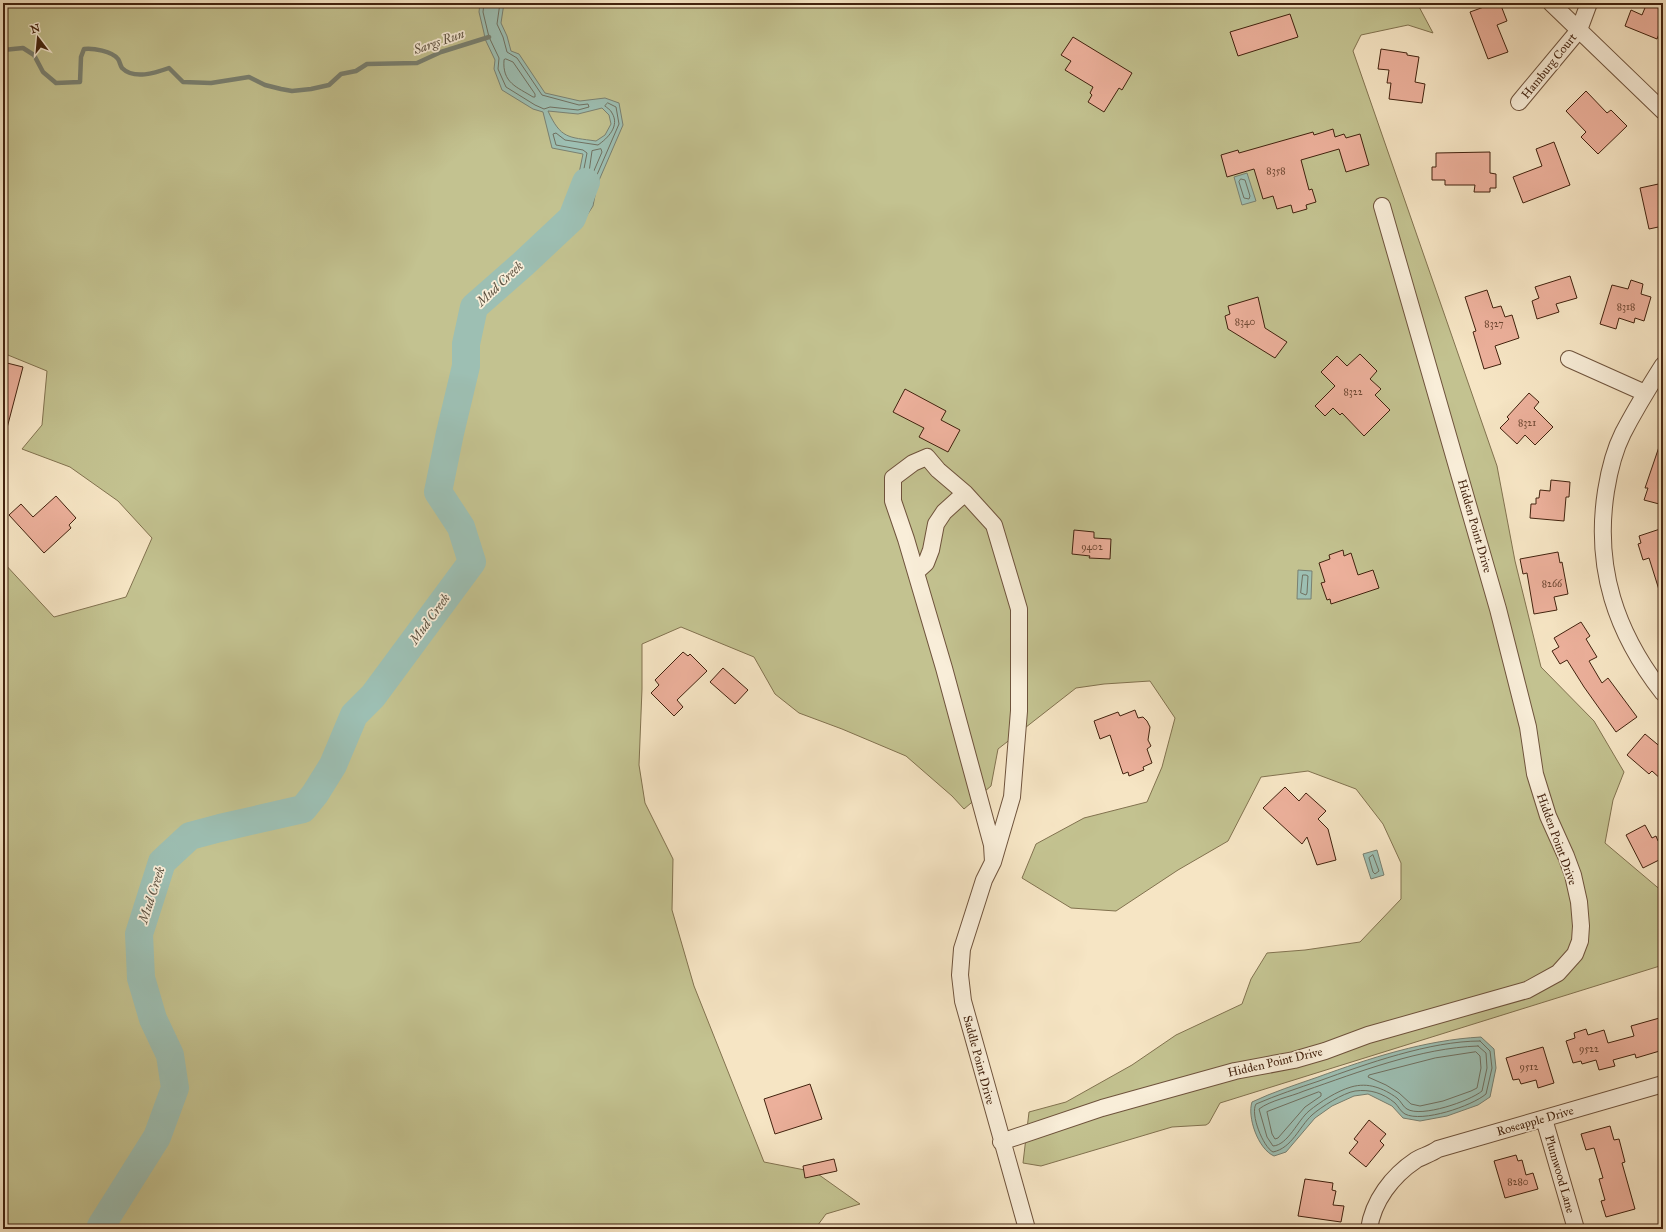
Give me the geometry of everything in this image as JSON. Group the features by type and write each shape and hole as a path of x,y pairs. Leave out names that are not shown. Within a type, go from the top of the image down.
{"street":[{"path":"1551,3 1663,111"},
{"name":"Hamburg Court","path":"1519,102 1579,30 1589,3"},
{"name":"Hidden Point Drive","path":"1001,1142 1102,1108 1235,1071 1300,1058 1325,1051 1368,1035 1527,990 1558,973 1575,954 1580,941 1581,926 1579,902 1573,875 1548,816 1535,774 1528,727 1498,609 1382,206"},
{"path":"1569,359 1645,393"},
{"path":"1663,365 1645,393 1623,434 1613,460 1604,502 1602,537 1608,587 1619,621 1634,652 1663,693"},
{"name":"Saddle Point Drive","path":"916,572 893,501 893,478 913,463 927,457 938,470 965,493 994,525 1018,609 1019,711 1012,797 993,862 982,889 962,949 960,981 963,1001 1026,1229"},
{"path":"965,493 944,512 936,524 933,544 926,563 916,572 944,668 992,845 993,862"},
{"name":"Roseapple Drive","path":"1369,1229 1377,1204 1386,1189 1401,1171 1410,1164 1438,1149 1663,1084"},
{"name":"Plumwood Lane","path":"1544,1119 1576,1229"}],"shaded area":[{"path":"3,3 1417,3 1433,33 1408,25 1361,35 1353,51 1497,466 1515,561 1541,667 1594,721 1624,772 1613,800 1605,843 1663,892 1663,965 1220,1103 1209,1123 1206,1125 1172,1127 1041,1166 1023,1163 1029,1112 1066,1102 1132,1065 1176,1035 1242,1004 1251,979 1267,953 1305,950 1360,942 1401,899 1401,863 1383,824 1356,789 1308,771 1261,777 1228,841 1178,870 1116,911 1071,908 1022,878 1036,844 1084,818 1147,802 1162,767 1175,718 1150,681 1104,684 1076,688 998,749 991,786 964,809 952,796 906,756 799,713 775,694 754,657 681,627 642,644 639,765 645,803 673,859 672,910 694,986 764,1162 815,1172 860,1204 826,1214 815,1229 3,1229 3,562 54,617 126,597 152,538 118,501 70,467 22,449 42,425 47,371 3,353"}],"water":[{"path":"480,3 504,3 501,23 507,36 511,51 519,54 545,93 580,101 605,98 619,103 623,125 597,185 593,206 580,226 564,210 578,178 583,154 552,148 543,112 533,109 502,90 494,69 495,60 485,39 479,12","holes":["602,108 609,115 611,124 605,135 596,141 579,139 566,135 557,127 548,111 578,114"]},
{"path":"1247,173 1256,201 1242,205 1234,177"},
{"path":"1298,570 1312,571 1311,599 1297,599"},
{"path":"1377,850 1384,875 1371,879 1363,854"},
{"path":"1481,1037 1494,1049 1496,1068 1490,1097 1478,1105 1447,1116 1420,1121 1403,1118 1392,1106 1368,1094 1354,1096 1332,1106 1315,1118 1286,1152 1274,1156 1263,1147 1255,1132 1251,1116 1252,1102 1268,1095 1358,1063 1398,1051 1439,1042"}],"building":[{"path":"1495,3 1500,3 1507,21 1497,25 1508,52 1488,59 1470,12"},
{"path":"1647,3 1663,3 1663,24 1657,39 1625,26 1631,10 1642,15"},
{"path":"1290,14 1298,37 1238,56 1230,32"},
{"path":"1073,37 1132,73 1122,90 1119,88 1104,112 1088,102 1092,95 1090,93 1093,87 1065,70 1071,61 1061,55"},
{"path":"1381,49 1407,53 1407,55 1419,57 1415,82 1425,84 1422,103 1389,99 1391,83 1387,83 1389,70 1378,69"},
{"path":"1586,91 1607,113 1611,110 1627,126 1598,154 1581,137 1586,132 1566,111"},
{"path":"1333,129 1335,137 1344,134 1346,138 1360,134 1369,165 1346,172 1339,149 1301,160 1309,190 1312,189 1316,202 1306,205 1307,209 1293,213 1291,205 1277,209 1273,196 1263,199 1254,169 1227,177 1221,155 1238,150 1239,153 1313,132 1314,135"},
{"path":"1554,142 1570,185 1523,203 1513,177 1542,166 1536,149"},
{"path":"1490,152 1490,173 1496,174 1496,188 1490,188 1490,192 1474,192 1475,185 1445,185 1445,180 1432,180 1432,167 1436,167 1436,153"},
{"path":"1663,183 1663,226 1649,229 1640,188"},
{"path":"1570,276 1577,298 1556,304 1559,312 1537,319 1532,301 1539,298 1535,287"},
{"path":"1631,280 1643,284 1641,294 1651,297 1644,321 1635,318 1634,323 1619,318 1616,329 1600,324 1612,285 1628,289"},
{"path":"1487,290 1493,308 1501,306 1505,317 1512,315 1519,338 1495,346 1501,364 1484,369 1473,332 1476,331 1465,297"},
{"path":"1258,297 1265,328 1287,342 1275,358 1228,329 1225,316 1230,314 1228,306"},
{"path":"1360,354 1377,371 1370,379 1381,389 1375,395 1390,410 1364,436 1342,413 1340,415 1333,408 1325,416 1315,406 1335,386 1321,372 1337,356 1347,366"},
{"path":"3,362 23,367 7,428 3,428"},
{"path":"905,389 946,411 941,420 960,430 948,452 919,437 924,428 893,412"},
{"path":"1529,393 1539,402 1534,408 1553,427 1535,445 1525,435 1517,444 1500,428 1509,419 1507,417"},
{"path":"1661,441 1663,442 1663,505 1644,500 1648,488 1645,488"},
{"path":"1551,480 1570,482 1569,497 1566,497 1564,521 1530,518 1531,504 1536,504 1536,498 1539,498 1540,490 1550,491"},
{"path":"56,496 76,518 69,525 71,528 44,553 9,515 21,504 33,517"},
{"path":"1663,528 1663,592 1660,593 1649,558 1643,560 1638,544 1641,543 1639,536"},
{"path":"1074,530 1094,532 1094,538 1111,539 1110,559 1089,558 1090,556 1072,554"},
{"path":"1343,550 1344,556 1351,553 1358,575 1373,570 1379,588 1331,604 1330,599 1327,600 1321,583 1325,582 1319,563 1330,559 1329,555"},
{"path":"1558,552 1560,563 1562,562 1568,594 1554,597 1557,610 1534,614 1527,573 1523,574 1520,559"},
{"path":"1581,622 1590,636 1586,639 1597,657 1589,661 1602,683 1608,678 1637,717 1616,732 1567,660 1560,664 1552,651 1559,647 1554,638"},
{"path":"683,652 688,656 690,654 707,671 677,700 683,707 674,716 651,693 659,685 655,680"},
{"path":"723,668 748,690 735,704 710,682"},
{"path":"1135,710 1138,718 1143,717 1150,727 1148,740 1151,746 1147,749 1152,763 1143,767 1144,770 1129,776 1128,772 1123,774 1110,735 1100,739 1094,721 1118,712 1120,716"},
{"path":"1645,734 1663,749 1663,781 1652,771 1649,774 1627,755"},
{"path":"1285,787 1299,801 1306,793 1326,811 1318,819 1328,829 1336,860 1317,865 1307,837 1302,844 1263,808"},
{"path":"1645,825 1652,838 1656,836 1658,841 1663,838 1663,858 1643,868 1626,835"},
{"path":"1663,1017 1663,1050 1636,1058 1635,1054 1613,1060 1615,1066 1599,1070 1596,1060 1582,1064 1581,1061 1573,1063 1566,1041 1575,1038 1574,1033 1586,1029 1588,1035 1604,1030 1608,1043 1634,1036 1631,1026"},
{"path":"1543,1047 1554,1083 1538,1088 1536,1080 1521,1084 1519,1079 1513,1080 1506,1058"},
{"path":"810,1084 822,1119 775,1134 764,1099"},
{"path":"1369,1120 1386,1134 1380,1141 1384,1145 1366,1167 1349,1153 1358,1142 1354,1139"},
{"path":"1610,1126 1614,1140 1619,1139 1625,1162 1622,1163 1635,1209 1606,1217 1601,1201 1605,1200 1599,1179 1603,1178 1594,1148 1586,1150 1581,1134"},
{"path":"1516,1155 1518,1161 1522,1160 1526,1175 1533,1173 1538,1189 1505,1198 1494,1161"},
{"path":"834,1159 837,1171 805,1178 803,1166"},
{"path":"1305,1179 1333,1183 1332,1190 1336,1191 1333,1205 1344,1206 1341,1222 1298,1216"}],"waterway":[{"name":"Sargs Run","path":"3,50 23,48 34,55 43,72 56,83 80,82 81,57 84,49 88,49 102,51 115,56 122,68 132,74 145,74 169,68 183,82 211,83 249,77 265,85 292,91 329,85 341,74 356,71 367,64 417,63 441,52 489,37"},
{"name":"Mud Creek","path":"102,1229 101,1226 157,1137 175,1088 170,1055 153,1019 141,978 139,934 162,862 190,836 303,809 315,794 333,765 354,715 373,696 472,562 461,527 438,492 466,366 466,344 474,307 572,218 586,182"}]}
